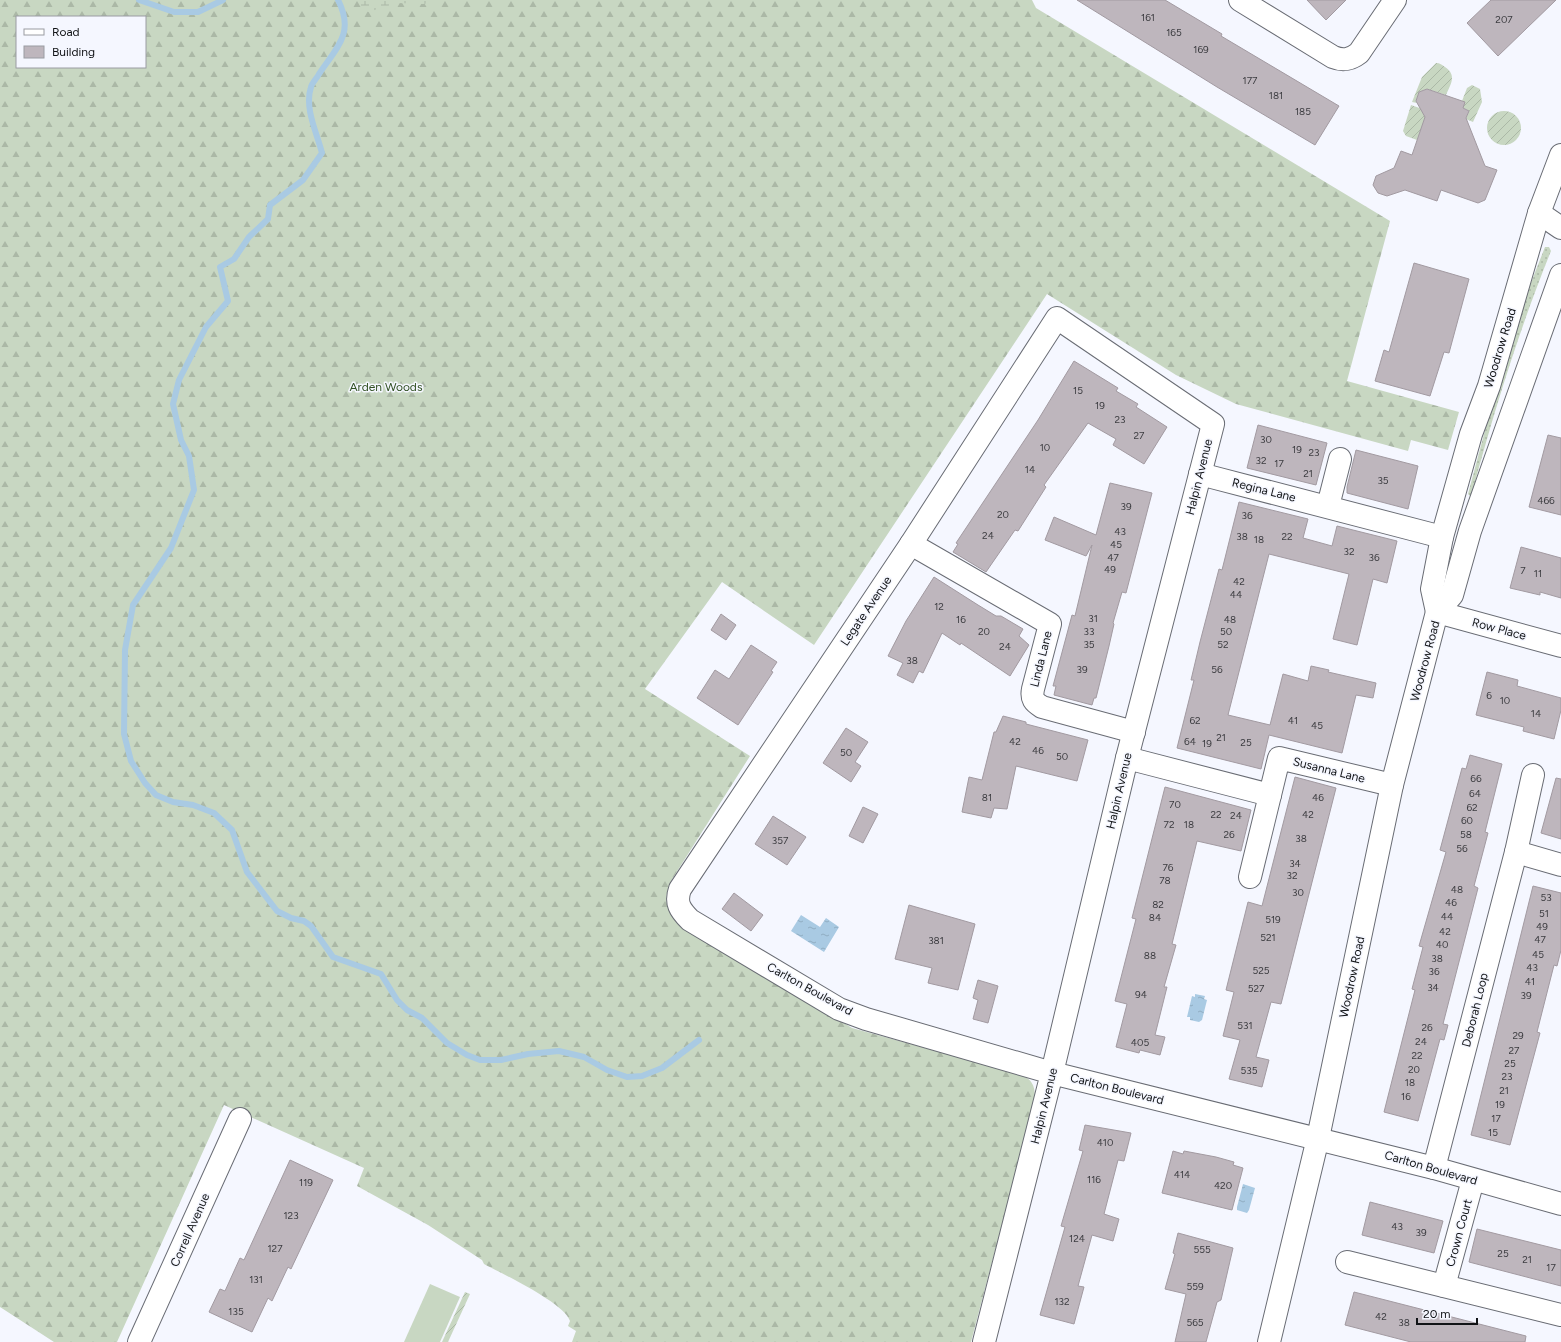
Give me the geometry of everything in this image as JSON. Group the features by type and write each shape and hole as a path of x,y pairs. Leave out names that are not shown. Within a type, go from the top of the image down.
{"street":[{"path":"1240,0 1333,57 1345,60 1352,58 1359,53 1395,0"},
{"name":"Woodrow Road","path":"1437,612 1432,589 1442,537 1471,434 1489,386 1540,213 1561,155"},
{"path":"1540,213 1561,228"},
{"name":"Woodrow Road","path":"1269,1342 1318,1138 1392,785 1437,612 1452,595 1470,531 1561,275"},
{"name":"Halpin Avenue","path":"984,1342 1052,1073 1127,758 1213,424 1057,318"},
{"name":"Legate Avenue","path":"678,904 677,897 680,889 911,544 1057,318"},
{"path":"1328,506 1340,459"},
{"name":"Regina Lane","path":"1200,474 1328,506 1442,537"},
{"name":"Linda Lane","path":"911,544 1050,624 1033,689 1032,696 1034,702 1042,707 1134,732"},
{"name":"Row Place","path":"1437,612 1561,646"},
{"path":"1127,758 1270,795"},
{"name":"Susanna Lane","path":"1250,877 1279,758 1392,785"},
{"name":"Deborah Loop","path":"1434,1168 1516,852 1533,775"},
{"path":"1516,852 1561,865"},
{"name":"Carlton Boulevard","path":"678,904 690,920 839,1008 866,1019 1052,1073 1318,1138 1434,1168 1561,1204"},
{"name":"Correll Avenue","path":"139,1342 240,1119"},
{"name":"Crown Court","path":"1444,1286 1473,1180"},
{"path":"1347,1262 1561,1315"}],"green space":[{"name":"Arden Woods","path":"0,0 1032,0 1036,8 1390,221 1347,381 1459,412 1448,450 1411,440 1408,451 1236,404 1176,375 1047,294 814,645 722,582 645,689 750,756 668,888 666,898 668,907 680,922 852,1028 1020,1074 1028,1079 1034,1087 1035,1099 971,1342 572,1342 576,1331 568,1326 570,1321 557,1306 532,1290 484,1264 482,1260 428,1225 357,1186 364,1168 224,1105 117,1342 54,1342 0,1307"},
{"path":"360,0 453,0 423,4 398,3 368,12 360,5"},
{"path":"1436,63 1449,70 1452,76 1450,87 1446,95 1427,89 1419,92 1416,101 1417,103 1412,102 1422,77"},
{"path":"1472,85 1480,89 1482,102 1473,122 1466,119 1469,111 1463,108 1462,101 1467,88"},
{"path":"1411,105 1428,111 1417,140 1406,136 1403,131"},
{"path":"1501,111 1507,111 1516,116 1520,122 1520,134 1516,140 1507,145 1501,145 1492,140 1487,131 1487,125 1492,116"},
{"path":"1545,247 1549,247 1551,251 1528,311 1508,371 1470,496 1468,494 1487,423 1525,298"},
{"path":"430,1284 460,1297 440,1342 404,1342"},
{"path":"465,1292 470,1294 448,1342 442,1342"}],"water":[{"path":"801,915 820,927 826,918 839,927 824,952 791,931"},
{"path":"1195,994 1205,996 1204,999 1207,1000 1202,1020 1199,1022 1190,1020 1190,1017 1187,1017 1192,996 1195,997"},
{"path":"1243,1184 1255,1188 1247,1213 1237,1210"}],"building":[{"path":"1077,0 1165,0 1222,34 1221,36 1339,106 1315,145 1217,87"},
{"path":"1307,0 1346,0 1326,20"},
{"path":"1491,0 1556,0 1498,56 1467,23"},
{"path":"1427,89 1465,102 1463,108 1469,111 1466,118 1485,166 1497,170 1485,200 1478,203 1441,190 1437,201 1405,190 1387,196 1378,193 1373,185 1376,176 1394,168 1401,151 1412,155 1425,117 1416,101 1419,92"},
{"path":"1414,263 1469,279 1449,353 1444,352 1430,396 1375,381 1384,350 1389,352"},
{"path":"1074,361 1118,388 1116,391 1138,404 1136,407 1167,427 1144,464 1113,445 1116,439 1088,423 1044,485 1046,487 1018,531 1015,530 986,572 953,552 958,544 956,543 1038,420"},
{"path":"1258,425 1327,443 1316,485 1247,468"},
{"path":"1548,435 1561,438 1561,515 1529,507"},
{"path":"1356,450 1418,466 1408,509 1347,493 1347,487"},
{"path":"1110,483 1152,493 1126,593 1122,592 1113,623 1096,698 1094,698 1092,705 1054,695 1056,686 1053,686 1072,615 1075,616 1092,545 1086,556 1045,540 1054,517 1096,535"},
{"path":"1239,502 1308,519 1303,538 1332,546 1337,526 1397,541 1387,583 1373,579 1357,645 1333,639 1349,574 1269,554 1228,715 1270,725 1283,674 1308,681 1311,666 1329,670 1328,672 1376,683 1373,698 1356,695 1342,753 1269,735 1261,769 1177,748 1194,680 1191,680 1200,642 1219,569 1222,570"},
{"path":"1521,547 1561,558 1561,598 1540,592 1540,595 1510,588"},
{"path":"934,577 996,616 1001,616 1023,629 1019,636 1029,645 1010,676 961,643 960,645 942,633 923,673 919,671 913,683 897,675 903,663 888,656 906,621"},
{"path":"721,614 736,625 726,640 711,630"},
{"path":"751,645 777,662 771,671 773,672 738,725 697,698 715,670 729,679"},
{"path":"1487,672 1518,680 1517,686 1561,698 1561,710 1554,739 1523,731 1524,727 1476,715"},
{"path":"1003,716 1026,722 1026,724 1088,740 1077,781 1016,766 1007,809 994,808 991,818 962,812 969,777 982,780 994,732 996,732"},
{"path":"846,728 868,742 855,762 861,766 851,782 823,763"},
{"path":"1470,755 1502,764 1485,832 1488,833 1474,886 1478,888 1443,1024 1448,1025 1444,1040 1440,1039 1418,1121 1384,1112 1415,990 1412,989 1423,947 1419,946 1446,852 1440,850 1462,768 1466,769"},
{"path":"1295,777 1336,788 1281,1004 1271,1002 1256,1057 1269,1060 1262,1087 1229,1079 1240,1040 1223,1036 1234,992 1226,990 1248,902 1262,906"},
{"path":"1556,778 1561,779 1561,839 1541,833"},
{"path":"1165,787 1251,810 1241,851 1197,841 1172,944 1176,945 1164,987 1167,987 1155,1035 1165,1037 1160,1055 1140,1050 1139,1053 1116,1047 1127,1004 1115,1001 1136,919 1132,918"},
{"path":"863,807 878,814 863,843 849,836"},
{"path":"773,816 806,837 787,865 755,844"},
{"path":"1533,886 1561,893 1561,950 1557,966 1554,965 1537,1032 1540,1033 1510,1145 1471,1135"},
{"path":"734,893 763,915 751,931 722,909"},
{"path":"909,905 975,924 958,990 928,983 932,968 895,959"},
{"path":"978,980 998,986 988,1023 973,1019 978,1000 973,998"},
{"path":"1085,1125 1131,1133 1124,1161 1118,1160 1104,1214 1119,1219 1113,1241 1092,1235 1078,1286 1084,1287 1074,1324 1040,1315 1065,1227 1061,1226 1083,1151 1079,1150"},
{"path":"1173,1151 1183,1154 1184,1151 1216,1157 1234,1162 1233,1165 1243,1168 1232,1210 1162,1193"},
{"path":"290,1160 333,1180 291,1269 288,1267 272,1301 268,1298 252,1332 209,1312 220,1289 225,1291 240,1258 244,1260"},
{"path":"1370,1202 1443,1221 1434,1253 1362,1235"},
{"path":"1477,1229 1561,1250 1561,1286 1469,1262"},
{"path":"1178,1233 1233,1248 1221,1300 1217,1302 1206,1342 1175,1342 1186,1294 1165,1289 1175,1254 1173,1253"},
{"path":"1354,1292 1526,1336 1525,1342 1411,1342 1345,1325"}],"waterway":[{"path":"139,0 174,12 198,12 223,0"},
{"path":"338,0 345,22 342,39 312,84 309,95 310,112 322,153 303,180 270,205 268,219 249,237 234,259 220,267 228,301 206,327 179,380 173,404 181,440 189,456 194,490 171,548 133,605 125,650 124,734 131,761 145,783 156,795 173,802 193,805 214,813 232,830 247,872 277,911 291,918 304,921 311,926 333,957 381,974 397,1000 407,1010 422,1018 447,1043 467,1055 480,1060 501,1060 528,1054 559,1051 584,1057 607,1070 627,1077 642,1076 662,1068 699,1040"}]}
